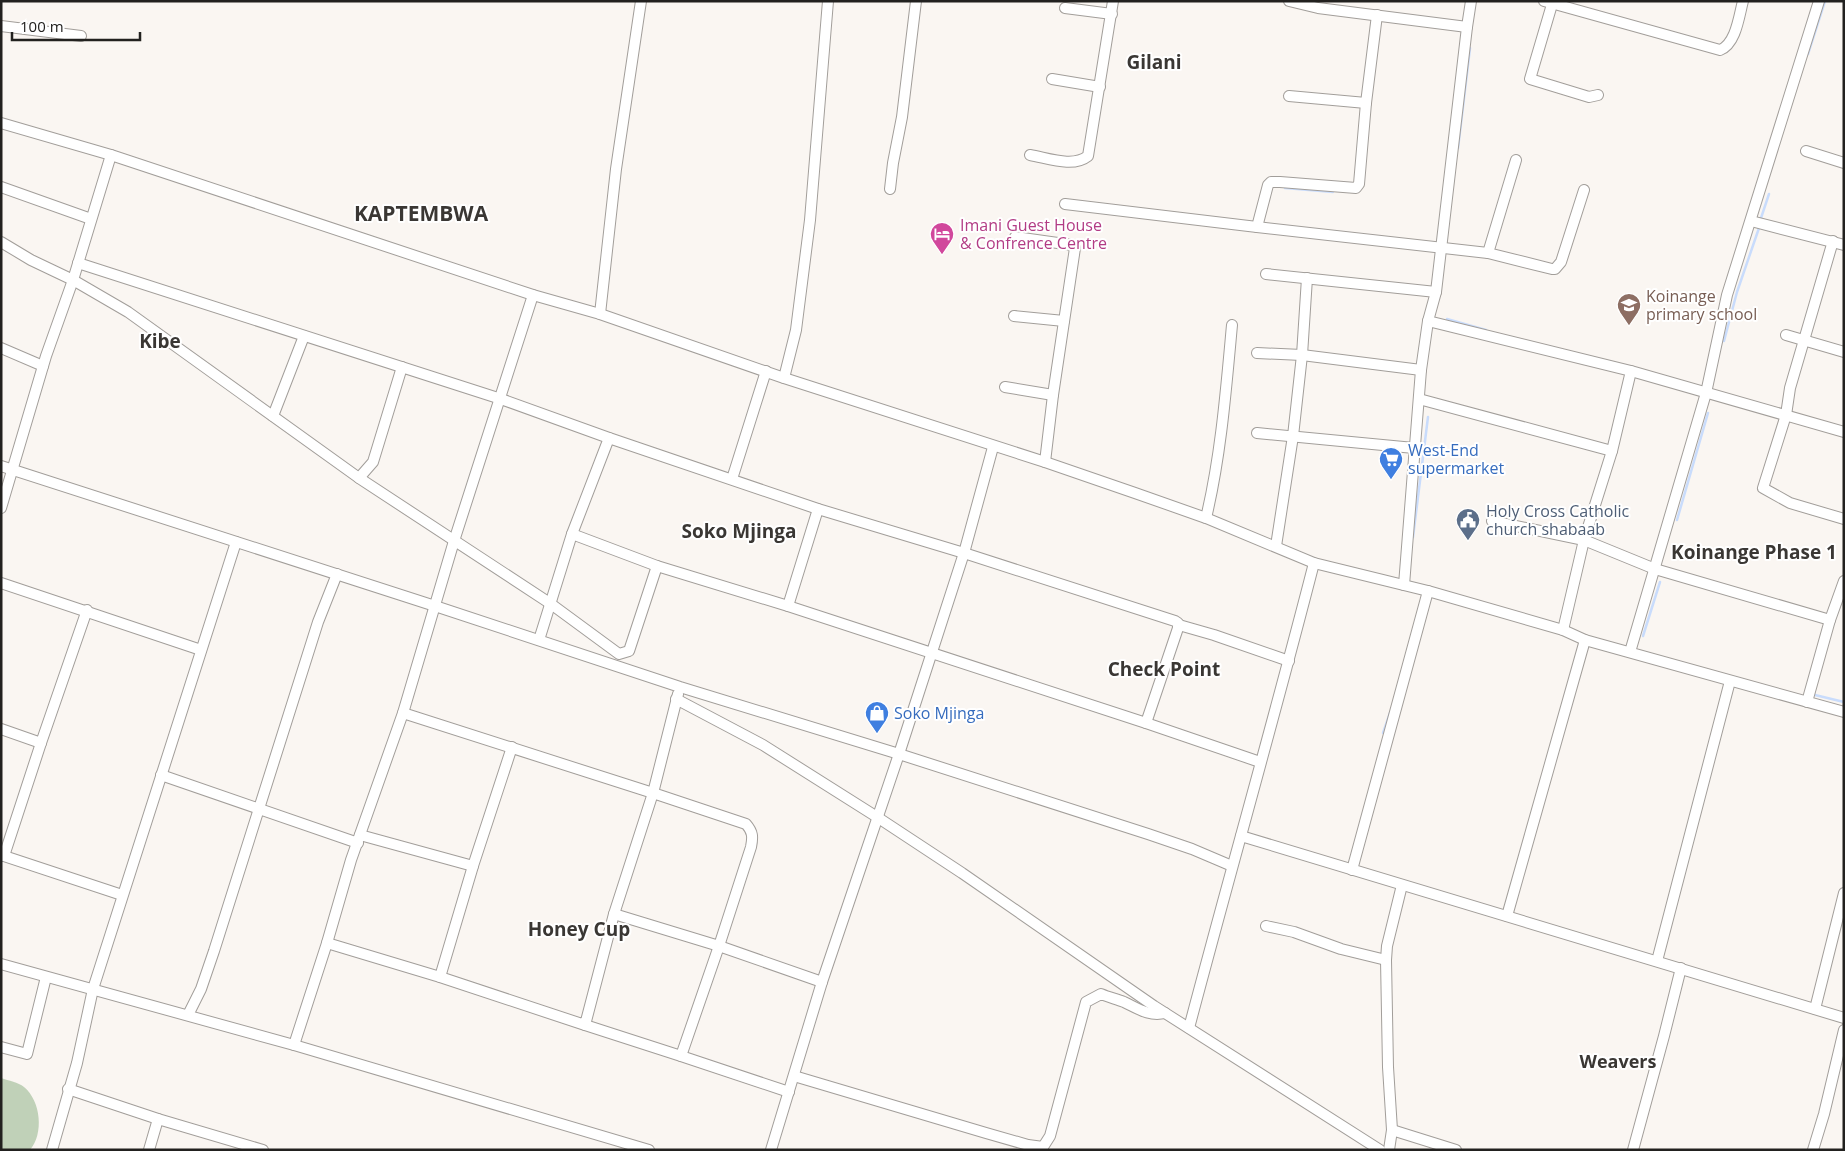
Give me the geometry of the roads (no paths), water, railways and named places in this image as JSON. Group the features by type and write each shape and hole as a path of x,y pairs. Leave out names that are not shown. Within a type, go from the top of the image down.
{"street":[{"path":"600,314 616,169 641,1"},
{"path":"784,378 796,330 810,220 828,1"},
{"path":"890,189 902,117 916,1"},
{"path":"1030,155 1072,162 1082,161 1088,156 1113,1"},
{"path":"1289,1 1318,8 1467,27"},
{"path":"1404,585 1422,370 1428,321 1436,292 1471,1"},
{"path":"1598,94 1589,97 1530,79 1550,2 1720,50 1726,48 1732,38 1743,1"},
{"path":"1630,652 1706,393 1727,295 1819,1"},
{"path":"1065,8 1112,14"},
{"path":"1257,227 1268,185 1272,182 1356,188 1359,184 1366,103 1377,15"},
{"path":"1,26 81,36"},
{"path":"1052,79 1100,87"},
{"path":"1289,96 1366,103"},
{"path":"1,123 111,156 533,294 600,314 784,378 1045,462 1206,518 1314,563 1428,591 1563,630 1585,640 1844,712"},
{"path":"1806,151 1844,163"},
{"path":"1,508 43,366 73,280 111,156"},
{"path":"1488,253 1516,160"},
{"path":"1,187 91,219"},
{"path":"1065,204 1488,253 1552,270 1561,262 1584,190"},
{"path":"1751,221 1844,245"},
{"path":"1015,238 1072,245 1075,248 1045,462"},
{"path":"1833,241 1790,388 1786,415 1763,488 1790,503 1844,518"},
{"path":"1,242 128,312 359,478 551,604 619,654 629,652 657,566"},
{"path":"78,262 501,399 818,509 964,553 1289,660"},
{"path":"1266,274 1436,292"},
{"path":"1276,546 1293,436 1302,355 1307,278"},
{"path":"294,1045 359,839 403,713 454,541 501,399 533,294"},
{"path":"1014,316 1064,321"},
{"path":"1428,321 1631,371 1844,432"},
{"path":"1206,518 1220,442 1232,325"},
{"path":"1786,335 1844,352"},
{"path":"273,416 304,336"},
{"path":"1,348 43,366"},
{"path":"1257,353 1302,355 1422,370"},
{"path":"359,478 373,462 402,367"},
{"path":"732,479 766,371"},
{"path":"1563,630 1584,540 1612,451 1631,371"},
{"path":"1005,387 1053,395"},
{"path":"1419,399 1612,451"},
{"path":"1257,433 1414,448"},
{"path":"539,640 572,534 609,438"},
{"path":"771,1150 822,982 964,553 993,446"},
{"path":"1,466 680,687 899,754 1192,850 1232,866"},
{"path":"788,606 818,509"},
{"path":"1492,521 1584,540 1655,569 1830,620"},
{"path":"572,534 657,566 788,606 1260,762"},
{"path":"52,1150 77,1063 93,989 236,542"},
{"path":"1189,1028 1314,563"},
{"path":"188,1015 201,989 214,951 318,622 337,574"},
{"path":"1807,702 1830,620 1844,581"},
{"path":"1,583 87,610 201,650"},
{"path":"1352,870 1428,591"},
{"path":"87,610 3,856 122,895"},
{"path":"1146,723 1179,625"},
{"path":"1507,916 1585,640"},
{"path":"1657,961 1730,681"},
{"path":"585,1025 614,914 653,793 680,687"},
{"path":"676,699 762,745 877,817 962,872 1165,1013 1380,1150"},
{"path":"403,713 738,820 746,824 751,830 753,838 751,848 681,1056"},
{"path":"1,729 41,743"},
{"path":"440,977 473,866 512,747"},
{"path":"161,775 260,809 359,839 473,866"},
{"path":"1241,836 1844,1018"},
{"path":"1389,1150 1392,1130 1388,1067 1386,960 1387,946 1402,885"},
{"path":"1815,1009 1844,894"},
{"path":"614,914 719,946 822,982"},
{"path":"1266,926 1294,932 1342,949 1386,960"},
{"path":"327,943 440,977 789,1092"},
{"path":"1,964 294,1045 649,1150"},
{"path":"1633,1150 1681,968"},
{"path":"1,1048 27,1054 46,976"},
{"path":"794,1076 1028,1147 1043,1147 1050,1136 1086,1002 1101,994 1145,1012 1157,1015 1165,1013"},
{"path":"1813,1150 1824,1114 1844,1030"},
{"path":"68,1089 158,1119 264,1150"},
{"path":"149,1150 158,1119"},
{"path":"1392,1130 1456,1150"}],"waterway":[{"path":"1808,54 1825,1"},
{"path":"1458,148 1470,48"},
{"path":"1285,188 1333,192"},
{"path":"1761,218 1769,194"},
{"path":"1724,341 1737,292 1759,228"},
{"path":"1447,319 1486,330"},
{"path":"1677,520 1708,413"},
{"path":"1413,537 1428,417"},
{"path":"1643,636 1660,582"},
{"path":"1815,695 1844,702"},
{"path":"1383,733 1390,713"}],"place":[{"name":"Imani Guest House & Confrence Centre","path":"942,255"},
{"name":"Koinange primary school","path":"1629,326"},
{"name":"West-End supermarket","path":"1391,480"},
{"name":"Holy Cross Catholic church shabaab","path":"1468,541"},
{"name":"Soko Mjinga","path":"877,734"}],"district":[{"name":"Gilani","path":"1154,62"},
{"name":"KAPTEMBWA","path":"421,213"},
{"name":"Kibe","path":"160,341"},
{"name":"Soko Mjinga","path":"739,531"},
{"name":"Koinange Phase 1","path":"1754,552"},
{"name":"Check Point","path":"1164,669"},
{"name":"Honey Cup","path":"579,929"},
{"name":"Weavers","path":"1618,1061"}]}
